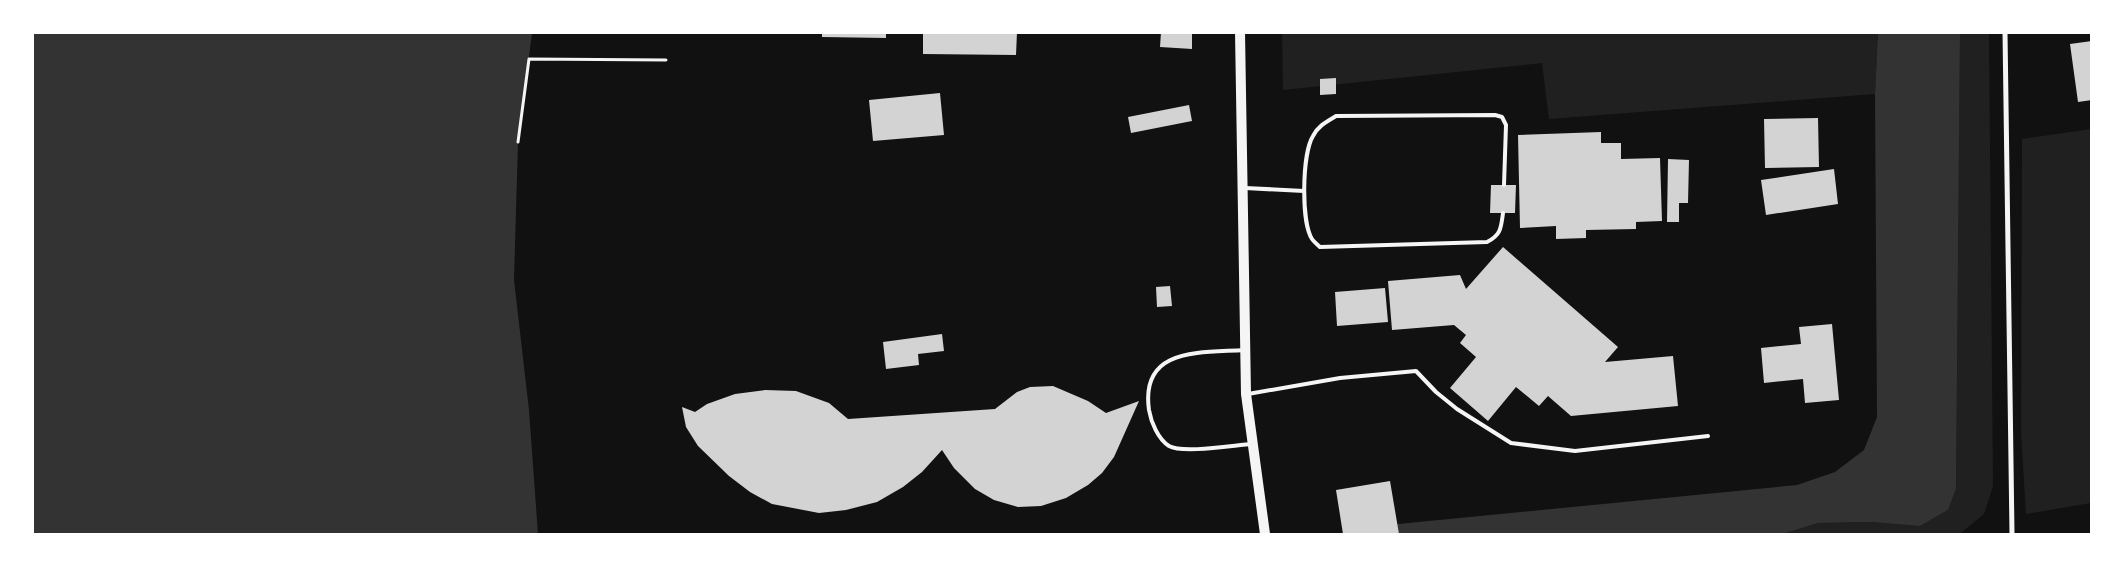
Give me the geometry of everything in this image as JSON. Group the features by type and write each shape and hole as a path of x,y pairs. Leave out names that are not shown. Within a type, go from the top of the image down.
{"main road":[{"path":"1240,32 1246,394 1265,534"}],"street":[{"path":"2005,32 2012,534"}],"lane":[{"path":"1503,213 1501,229 1496,238 1487,242 1320,247 1312,239 1308,229 1304,169 1311,138 1321,124 1336,116 1495,115 1502,117 1506,125 1504,185"},
{"path":"1242,188 1304,191"},
{"path":"1245,350 1197,353 1165,362 1155,371 1149,383 1147,397 1150,418 1158,435 1169,446 1185,449 1252,444"},
{"path":"1246,394 1340,378 1416,372 1457,409 1511,443 1575,451 1708,436"}],"path":[{"path":"518,142 529,59 666,60"}],"shaded area":[{"path":"32,33 532,33 518,142 514,280 529,410 538,534 33,534"},
{"path":"1282,33 1878,33 1875,94 1549,119 1542,63 1283,90"},
{"path":"1878,33 1960,33 1956,489 1948,510 1920,526 1871,522 1818,523 1783,534 1390,534 1388,525 1797,485 1835,472 1864,450 1877,417 1875,94"},
{"path":"1960,33 1989,33 1993,486 1984,514 1961,533 1954,534 1783,534 1818,523 1871,522 1920,526 1948,510 1956,489"},
{"path":"2091,129 2091,503 2026,514 2021,433 2022,139"}],"building":[{"path":"822,32 886,32 886,38 822,37"},
{"path":"923,32 1017,32 1016,55 923,54"},
{"path":"1161,32 1192,32 1192,49 1160,47"},
{"path":"2092,41 2092,100 2078,102 2070,44"},
{"path":"1336,78 1336,94 1320,95 1320,79"},
{"path":"940,93 944,135 873,141 869,100"},
{"path":"1189,105 1192,121 1131,133 1128,117"},
{"path":"1818,118 1819,167 1765,168 1764,119"},
{"path":"1601,132 1601,143 1621,143 1621,159 1660,158 1662,221 1636,222 1636,229 1586,230 1586,238 1556,239 1556,226 1520,228 1518,135"},
{"path":"1668,159 1689,160 1688,203 1679,203 1679,222 1667,222"},
{"path":"1834,169 1838,204 1766,215 1761,180"},
{"path":"1491,185 1516,185 1515,213 1490,213"},
{"path":"1503,247 1618,347 1605,362 1673,356 1678,406 1571,416 1548,396 1539,406 1516,387 1488,421 1450,388 1476,357 1460,343 1466,335 1454,325 1392,330 1388,281 1460,275 1466,289"},
{"path":"1170,286 1172,306 1157,307 1156,287"},
{"path":"1385,288 1388,322 1337,326 1335,292"},
{"path":"1832,324 1839,400 1805,403 1803,379 1764,383 1761,348 1801,344 1799,327"},
{"path":"942,334 944,351 918,354 919,365 886,369 883,342"},
{"path":"1053,386 1088,401 1106,413 1139,401 1114,457 1102,473 1088,485 1066,498 1041,506 1018,507 994,500 975,489 954,468 942,450 922,472 903,487 877,502 846,510 819,513 772,504 750,492 729,476 698,446 686,427 682,407 695,412 707,404 735,394 765,390 796,391 829,403 848,419 995,409 1017,392 1030,387"},
{"path":"1390,481 1399,534 1343,534 1336,490"}]}
